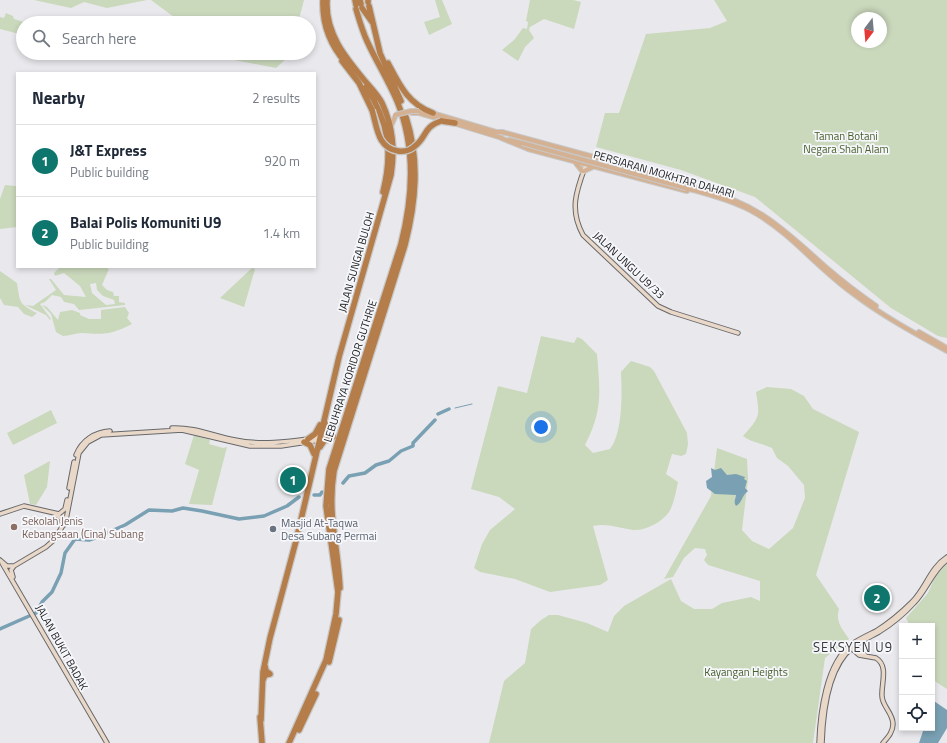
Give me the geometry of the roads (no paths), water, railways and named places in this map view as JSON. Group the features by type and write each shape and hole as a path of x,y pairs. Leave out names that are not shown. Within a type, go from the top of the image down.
{"highway":[{"name":"JALAN SUNGAI BULOH","path":"261,720 259,693 261,671 295,544 322,423 339,357 392,175 394,150 389,130 372,96 355,73 334,49 325,26 323,0"},
{"path":"327,0 329,26 344,55 390,114 396,115"},
{"name":"LEBUHRAYA KORIDOR GUTHRIE","path":"353,401 405,245 415,196 415,161 409,126 400,100 380,53 368,3"},
{"path":"358,4 372,22"},
{"name":"LEBUHRAYA KORIDOR GUTHRIE","path":"289,743 326,660 336,614 338,592 326,506 331,470 408,218 412,174 404,124 397,102 366,39 358,4"},
{"path":"334,49 359,83 372,110 382,142 390,149 400,152 416,146 427,129 433,124 441,121 455,123"},
{"path":"380,53 385,58 405,94 415,104 433,113"},
{"path":"381,102 388,119 386,123 389,130"},
{"path":"322,423 333,436 324,441 316,452 306,440 314,434 322,423"},
{"name":"LEBUHRAYA KORIDOR GUTHRIE","path":"293,743 322,681 338,632 341,593 330,504 331,470"},
{"name":"JALAN SUNGAI BULOH","path":"261,743 263,680 270,638"}],"main road":[{"name":"PERSIARAN MOKHTAR DAHARI","path":"388,119 410,111 433,113 522,142 732,199 770,219 796,239 833,274 901,323 947,348"},
{"name":"PERSIARAN MOKHTAR DAHARI","path":"419,112 501,138 522,142"},
{"path":"389,130 391,122 396,115"},
{"path":"494,132 502,132 605,160 704,192"},
{"path":"501,138 528,149 575,162 596,166 692,192 704,192"},
{"name":"JALAN UNGU U9/33","path":"588,156 579,182 574,203 580,229 583,235 661,308 738,333"},
{"path":"596,166 594,162 595,159 605,160"},
{"path":"575,162 583,171 590,167 596,166"},
{"name":"PERSIARAN MOKHTAR DAHARI","path":"704,192 757,214 784,233 852,293 887,317 947,351"},
{"path":"0,514 24,506 54,513 62,513 65,509 72,468 78,450 88,439 101,432 182,428 250,443 280,444 319,439"},
{"path":"0,560 7,566 14,566 51,544 63,527 79,453 88,442 101,435 182,430 250,446 280,446 306,440"},
{"path":"54,513 61,518 63,527"},
{"path":"821,743 823,719 831,685 841,662 852,648 901,612 918,595 938,564 947,557"},
{"name":"JALAN BUKIT BADAK","path":"0,560 33,614 107,743"},
{"path":"852,648 887,627 915,603 940,566 947,560"},
{"path":"14,566 11,574 20,592"},
{"path":"852,648 860,655 866,655 879,660 882,666 882,700 892,716 893,724 891,733 883,743"}],"water":[{"path":"711,468 715,470 721,468 727,475 736,474 745,477 744,479 747,481 745,488 748,491 740,503 736,506 736,495 715,494 707,488 706,481 712,477"},
{"path":"935,702 947,710 947,728 938,743 919,743 923,731 935,731"}],"waterway":[{"path":"455,408 472,404"},
{"path":"438,414 449,409"},
{"path":"343,483 349,476 365,473 376,465 389,461 401,451 413,446 413,443 435,420"},
{"path":"314,495 320,495 322,492"},
{"path":"0,629 36,613 42,602 52,592 61,573 65,553 75,539 89,540 95,538 125,525 149,510 172,511 183,508 239,519 264,516 287,506 299,497"}],"place":[{"name":"J&T Express","path":"293,480"},
{"name":"Sekolah Jenis Kebangsaan (Cina) Subang","path":"14,527"},
{"name":"Masjid At-Taqwa Desa Subang Permai","path":"273,529"},
{"name":"Balai Polis Komuniti U9","path":"877,598"}],"district":[{"name":"SEKSYEN U9","path":"853,647"}],"park label":[{"name":"Taman Botani Negara Shah Alam","path":"846,142"},
{"name":"Kayangan Heights","path":"746,672"}]}
